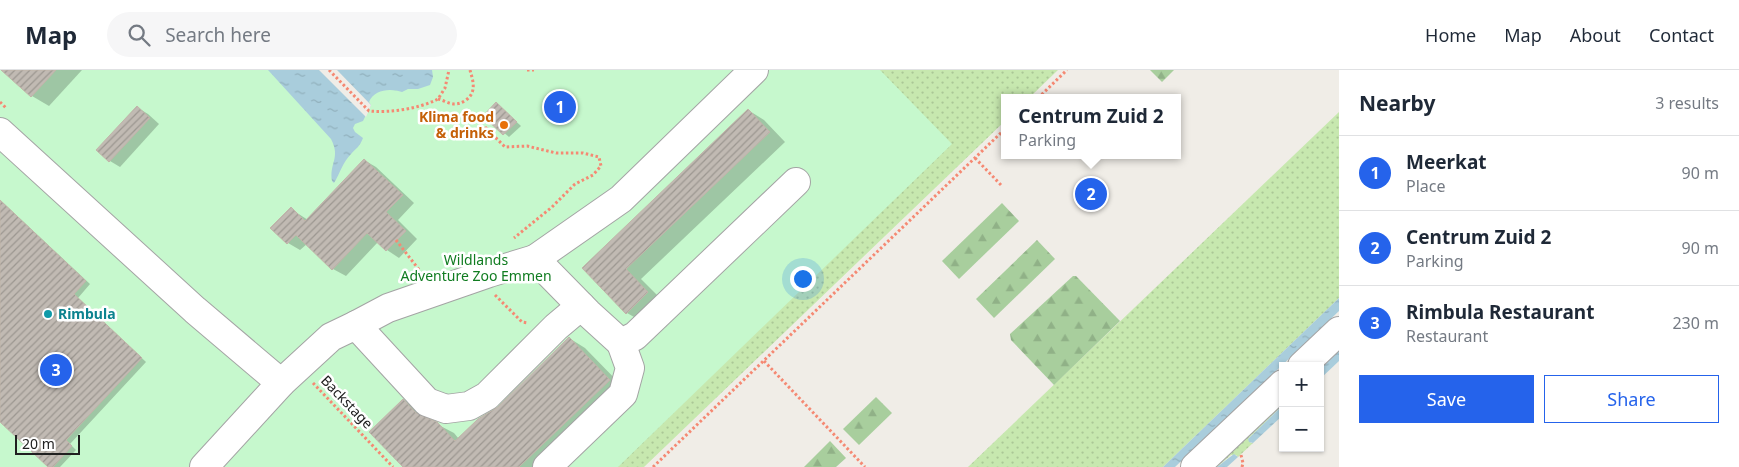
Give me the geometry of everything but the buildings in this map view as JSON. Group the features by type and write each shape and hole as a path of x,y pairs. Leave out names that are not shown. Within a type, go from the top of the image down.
{"street":[{"path":"204,467 290,375 331,337 388,308 535,259 621,199 754,70"},
{"path":"4,120 196,310 290,375"},
{"path":"621,342 635,336 796,182"},
{"path":"535,259 581,306 621,342 630,368 624,394 547,467"},
{"path":"356,325 427,402 446,409 468,406 487,396 556,327 581,306"},
{"path":"1306,362 1339,331"},
{"path":"1195,467 1279,388"}],"path":[{"path":"329,70 369,111 378,112 410,108 438,100 458,104 469,98 473,92 474,85 470,70"},
{"path":"438,100 445,88 450,70"},
{"path":"527,70 534,70"},
{"path":"1042,94 1067,70"},
{"path":"0,102 4,120"},
{"path":"485,127 505,147 527,146 556,153 583,153 599,156 601,166 593,175 575,184 529,227 505,242"},
{"path":"653,467 1001,134"},
{"path":"975,158 1001,185"},
{"path":"396,240 420,271"},
{"path":"411,275 427,270"},
{"path":"764,361 865,467"},
{"name":"Backstage","path":"290,375 393,467"}],"green space":[{"name":"Wildlands Adventure Zoo Emmen","path":"0,70 880,70 952,144 618,467 0,467"},
{"path":"765,70 1058,70 1033,94 1001,94 1001,125 644,467 585,467"},
{"path":"1150,70 1174,70 1162,82"},
{"path":"1339,112 1339,298 1163,467 968,467"},
{"path":"1002,203 1019,221 959,279 942,261"},
{"path":"1037,240 1055,259 994,318 976,299"},
{"path":"1073,276 1076,276 1120,321 1054,385 1011,340 1010,334"},
{"path":"1279,395 1279,409 1248,439 1253,443 1238,457 1231,455 1217,467 1203,467"},
{"path":"876,397 892,413 859,445 843,429"},
{"path":"830,441 846,458 836,467 804,467"}],"water":[{"path":"268,70 432,70 433,77 430,85 402,92 393,90 383,91 371,98 369,102 371,105 363,121 355,124 353,128 363,138 362,141 346,160 334,183 332,181 332,170 335,151 331,139"},
{"path":"1339,298 1339,311 1285,362 1279,362 1279,368 1175,467 1163,467"},
{"path":"1339,351 1339,361 1324,375 1324,365"},
{"path":"1279,409 1279,419 1253,443 1249,442 1248,439"},
{"path":"1234,454 1238,457 1227,467 1217,467"}],"pier":[{"path":"319,70 337,70 371,105 366,117"}],"place":[{"name":"Meerkat","path":"560,107"},
{"name":"Klima food & drinks","path":"504,125"},
{"name":"Centrum Zuid 2","path":"1091,194"},
{"name":"Rimbula","path":"48,314"},
{"name":"Rimbula Restaurant","path":"56,370"}]}
